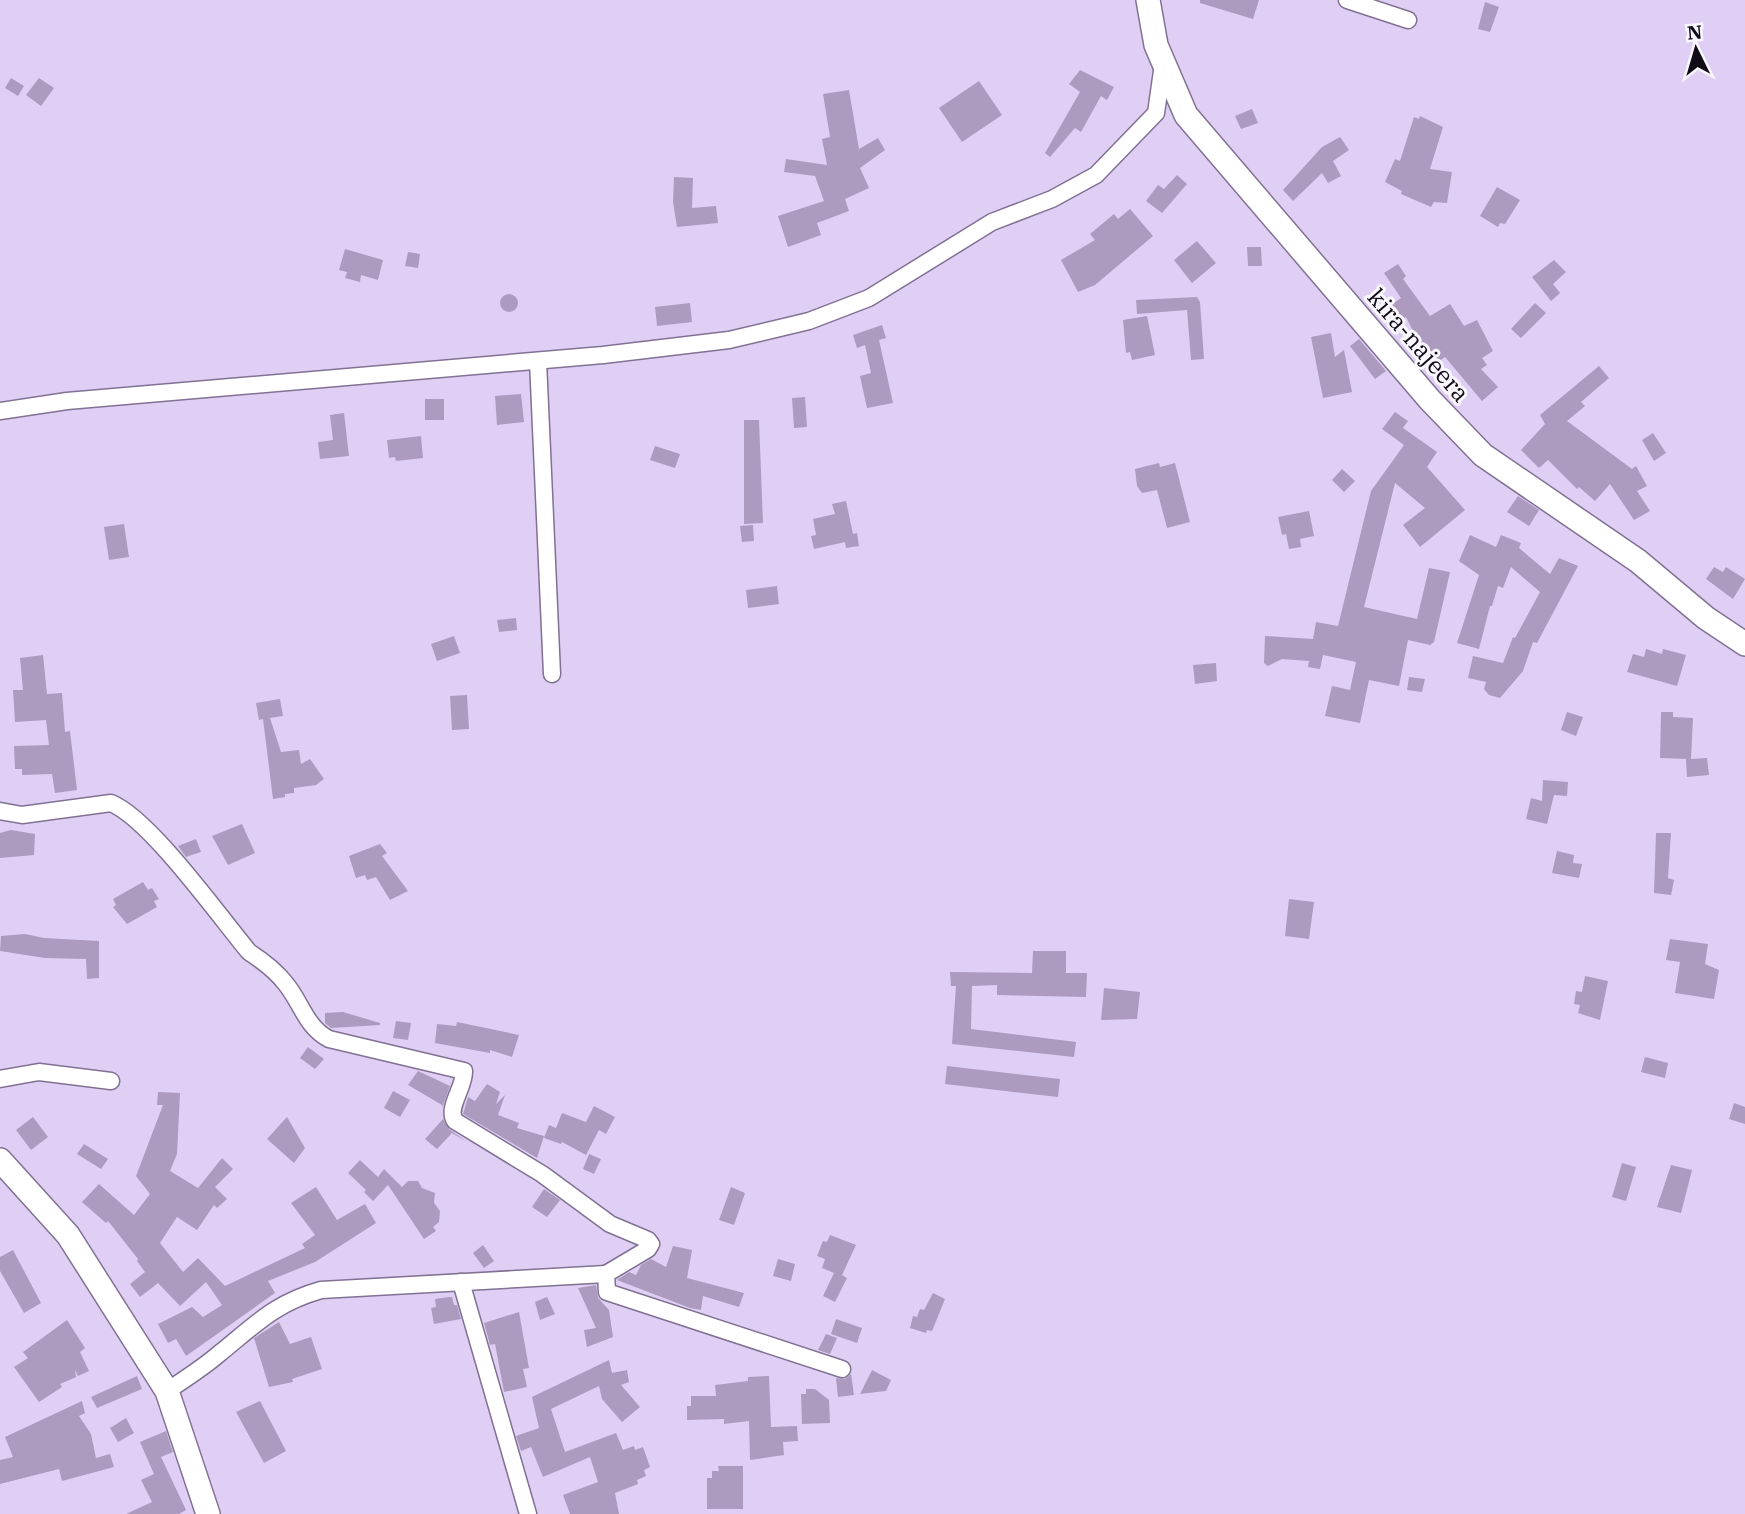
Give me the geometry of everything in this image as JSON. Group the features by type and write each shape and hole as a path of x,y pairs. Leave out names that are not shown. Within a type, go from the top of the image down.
{"street":[{"name":"kira-najeera","path":"1148,0 1150,25 1163,64 1186,115 1430,400 1483,456 1638,561 1706,618 1745,643"},
{"path":"1347,0 1408,20"},
{"path":"0,411 220,387 538,361 729,340 842,311 869,298 992,222 1082,184 1096,175 1156,113 1163,64"},
{"path":"1156,113 1186,115"},
{"path":"538,361 552,674"},
{"path":"0,811 22,815 111,803 123,808 154,837 249,952 266,962 286,984 316,1032 329,1039 464,1071 464,1080 452,1111 455,1121 542,1174 610,1224 651,1244 648,1249 606,1274 363,1285 321,1290 293,1298 259,1319 220,1353 167,1391"},
{"path":"0,1079 39,1072 111,1080"},
{"path":"0,1160 68,1236 167,1391 208,1514"},
{"path":"606,1274 604,1287 607,1292 842,1369"},
{"path":"461,1282 528,1514"}],"building":[{"path":"1200,0 1259,0 1253,19 1200,3"},
{"path":"1485,2 1499,7 1490,32 1478,29"},
{"path":"1080,70 1114,87 1107,100 1101,96 1081,132 1075,128 1050,157 1045,153 1080,92 1069,84"},
{"path":"11,78 24,86 18,96 5,88"},
{"path":"39,78 54,88 41,106 26,95"},
{"path":"979,81 1002,115 962,142 939,108"},
{"path":"849,90 859,149 878,138 885,150 860,168 869,188 845,199 849,211 817,223 821,235 788,247 778,216 824,201 815,176 784,172 786,159 827,165 822,139 830,137 823,94"},
{"path":"1252,109 1258,123 1241,129 1235,116"},
{"path":"1420,116 1443,127 1430,169 1452,172 1447,203 1434,202 1431,207 1401,194 1402,191 1385,182 1395,159 1400,161 1414,117 1419,119"},
{"path":"1340,137 1349,150 1333,161 1341,176 1328,183 1322,173 1293,201 1283,190 1322,147"},
{"path":"1177,175 1187,184 1162,213 1146,201 1158,185 1164,189"},
{"path":"674,177 693,178 692,208 716,206 718,223 677,227 673,202"},
{"path":"1497,187 1520,200 1505,224 1500,223 1498,227 1480,216"},
{"path":"1130,209 1153,236 1095,285 1078,292 1061,260 1095,240 1090,234 1114,214 1118,219"},
{"path":"1197,241 1216,263 1192,283 1174,260"},
{"path":"1247,247 1261,247 1262,266 1248,266"},
{"path":"345,249 383,260 378,280 361,275 360,282 345,278 347,272 339,270"},
{"path":"408,252 420,254 418,268 405,266"},
{"path":"1554,260 1566,272 1553,284 1560,293 1551,301 1532,277"},
{"path":"1398,264 1406,276 1403,279 1430,316 1450,304 1464,326 1477,320 1493,351 1482,358 1487,365 1481,369 1498,387 1482,401 1445,357 1435,364 1422,349 1406,317 1402,320 1391,305 1401,298 1384,273"},
{"path":"505,294 513,294 518,303 516,310 505,312 500,307 500,299"},
{"path":"1197,297 1200,302 1204,359 1191,360 1187,310 1137,314 1136,300"},
{"path":"690,303 692,322 657,326 655,307"},
{"path":"1535,303 1546,313 1521,338 1511,329"},
{"path":"1147,316 1155,355 1132,360 1130,352 1126,353 1123,320"},
{"path":"882,325 886,338 879,340 893,403 867,408 860,376 871,373 865,345 857,348 853,335"},
{"path":"1331,333 1335,357 1344,350 1352,392 1323,398 1311,337"},
{"path":"1359,339 1386,371 1375,379 1350,346"},
{"path":"1599,366 1609,378 1581,402 1585,406 1567,421 1632,469 1636,466 1647,486 1637,491 1650,511 1634,520 1610,484 1595,501 1579,487 1577,489 1548,460 1539,468 1521,450 1545,424 1540,415"},
{"path":"521,394 524,422 497,425 495,396"},
{"path":"805,397 807,427 794,428 792,398"},
{"path":"425,399 444,399 444,420 425,420"},
{"path":"1395,412 1408,421 1403,428 1437,452 1427,467 1465,510 1420,547 1403,525 1425,508 1395,483 1364,607 1417,619 1429,568 1450,572 1434,642 1430,645 1408,640 1399,686 1369,680 1360,723 1325,716 1332,686 1350,690 1356,662 1323,655 1320,669 1308,667 1309,661 1282,659 1268,666 1264,663 1265,636 1313,639 1316,622 1338,626 1371,491 1404,445 1382,429"},
{"path":"344,413 349,456 320,459 318,442 333,440 330,415"},
{"path":"744,420 759,420 763,523 744,524"},
{"path":"1653,433 1666,453 1654,461 1642,440"},
{"path":"421,436 423,458 396,461 395,457 389,458 387,440"},
{"path":"655,446 680,454 675,468 650,460"},
{"path":"1159,463 1160,467 1175,463 1190,522 1167,528 1157,490 1142,493 1137,486 1135,469"},
{"path":"1342,469 1355,481 1344,492 1332,480"},
{"path":"1518,496 1539,510 1529,526 1507,512"},
{"path":"846,501 853,534 857,533 859,546 846,548 845,542 814,549 811,536 816,535 813,519 835,514 832,504"},
{"path":"1309,511 1314,536 1300,539 1301,547 1289,549 1278,517"},
{"path":"124,524 129,557 109,560 104,527"},
{"path":"753,525 754,541 742,542 740,526"},
{"path":"1470,535 1496,547 1501,535 1521,543 1519,548 1550,574 1559,558 1578,566 1537,643 1533,642 1523,671 1500,698 1489,695 1484,689 1486,682 1468,678 1473,656 1503,663 1513,637 1515,638 1540,592 1511,567 1503,588 1498,586 1490,606 1479,649 1457,643 1479,575 1459,561"},
{"path":"1714,567 1723,572 1726,567 1745,579 1733,599 1706,579"},
{"path":"777,586 779,604 748,608 746,590"},
{"path":"516,618 517,630 499,632 497,620"},
{"path":"454,636 460,653 437,661 431,644"},
{"path":"1646,649 1662,654 1663,649 1686,655 1677,686 1627,672 1633,654 1644,657"},
{"path":"43,655 47,694 62,693 65,732 70,731 77,790 55,793 52,774 22,775 22,769 15,769 14,746 49,745 46,720 15,722 13,690 23,690 20,658"},
{"path":"1216,663 1217,681 1195,684 1193,665"},
{"path":"1409,677 1425,679 1422,692 1407,690"},
{"path":"467,695 469,729 452,730 450,696"},
{"path":"280,699 283,716 270,718 281,752 299,750 301,764 310,759 324,779 316,785 294,788 294,793 273,799 263,719 259,720 256,703"},
{"path":"1567,712 1583,717 1576,736 1561,730"},
{"path":"1661,712 1673,712 1673,717 1693,718 1691,759 1707,758 1709,775 1687,777 1686,759 1660,758"},
{"path":"1543,780 1568,782 1567,796 1554,795 1547,824 1526,819 1531,798 1542,801"},
{"path":"242,824 255,853 228,865 212,836"},
{"path":"11,830 35,834 34,855 0,858 0,833"},
{"path":"1656,833 1671,833 1668,878 1674,880 1671,895 1654,893"},
{"path":"196,839 201,852 186,857 178,846"},
{"path":"380,844 387,853 382,856 408,891 390,900 376,877 367,880 365,875 356,878 349,856"},
{"path":"1557,851 1574,855 1573,863 1582,864 1579,878 1552,873"},
{"path":"143,882 148,890 152,888 159,899 154,901 157,907 127,924 113,907 116,905 113,899"},
{"path":"1289,899 1314,902 1309,939 1285,936"},
{"path":"25,934 44,938 99,941 99,978 87,979 86,959 45,958 0,951 1,936"},
{"path":"1670,939 1708,944 1705,964 1719,970 1714,999 1675,993 1680,962 1666,960"},
{"path":"1033,951 1066,951 1066,973 1087,973 1086,997 997,995 997,985 972,986 971,1029 1076,1042 1074,1057 952,1044 956,986 951,986 950,972 1032,973"},
{"path":"1585,976 1608,981 1600,1020 1578,1013 1580,1005 1574,1004 1576,991 1582,992"},
{"path":"1104,988 1140,992 1137,1019 1101,1020"},
{"path":"343,1012 380,1025 331,1028 325,1023 325,1013"},
{"path":"396,1021 411,1023 408,1040 393,1038"},
{"path":"457,1022 519,1035 512,1057 490,1050 490,1053 435,1043 437,1024 456,1026"},
{"path":"308,1047 324,1059 315,1069 300,1058"},
{"path":"1645,1057 1668,1063 1665,1078 1641,1072"},
{"path":"947,1066 1060,1079 1058,1097 945,1084"},
{"path":"418,1071 450,1086 442,1108 442,1105 408,1085"},
{"path":"487,1084 500,1092 496,1104 505,1095 498,1115 519,1123 517,1128 544,1136 537,1158 463,1114 468,1097 475,1101"},
{"path":"393,1091 410,1100 400,1117 384,1108"},
{"path":"158,1092 180,1093 177,1154 170,1171 198,1188 222,1158 233,1169 215,1187 227,1199 217,1208 214,1205 197,1230 177,1217 160,1243 183,1272 198,1258 225,1286 305,1248 302,1244 315,1235 291,1203 316,1187 337,1220 365,1204 376,1223 315,1262 268,1281 275,1293 186,1356 176,1339 168,1343 158,1324 192,1307 203,1317 222,1305 206,1282 180,1306 158,1283 140,1297 130,1284 145,1272 138,1259 108,1221 106,1223 82,1202 99,1184 134,1215 150,1194 136,1176 163,1105 157,1105"},
{"path":"1734,1103 1745,1107 1745,1124 1729,1119"},
{"path":"594,1106 615,1117 606,1134 599,1130 586,1155 562,1142 561,1144 544,1138 549,1125 556,1128 562,1113 586,1122"},
{"path":"33,1117 48,1137 31,1150 16,1130"},
{"path":"287,1117 305,1148 294,1163 267,1139"},
{"path":"443,1119 449,1129 467,1142 452,1133 437,1149 425,1139"},
{"path":"84,1144 108,1159 101,1169 77,1154"},
{"path":"589,1154 601,1159 594,1174 583,1169"},
{"path":"360,1160 378,1177 384,1169 402,1187 408,1181 418,1181 422,1188 435,1193 434,1203 440,1211 439,1222 433,1227 436,1231 424,1239 388,1185 373,1201 364,1192 366,1190 348,1173"},
{"path":"1622,1163 1636,1167 1626,1201 1612,1197"},
{"path":"1671,1165 1692,1170 1681,1213 1657,1207"},
{"path":"731,1187 745,1193 734,1225 719,1220"},
{"path":"544,1189 560,1200 547,1217 532,1207"},
{"path":"830,1235 856,1245 842,1275 847,1278 835,1302 823,1296 834,1273 822,1268 825,1259 817,1256 823,1241 827,1242"},
{"path":"483,1245 494,1261 484,1268 473,1253"},
{"path":"673,1246 692,1250 687,1278 744,1293 739,1307 703,1296 701,1310 690,1308 617,1280 629,1272 636,1275 641,1265 651,1259 666,1267"},
{"path":"13,1250 41,1303 24,1313 0,1271 0,1257"},
{"path":"778,1259 795,1264 791,1281 773,1276"},
{"path":"596,1285 598,1298 609,1310 613,1337 587,1347 584,1330 596,1328 578,1288"},
{"path":"933,1293 945,1299 932,1331 927,1330 926,1333 910,1328 913,1316 917,1317 920,1309 924,1310"},
{"path":"452,1297 461,1319 434,1324 431,1308 436,1307 435,1299"},
{"path":"547,1297 555,1314 540,1320 535,1302"},
{"path":"519,1312 529,1368 523,1369 527,1387 504,1392 495,1344 490,1345 484,1323"},
{"path":"836,1319 862,1328 857,1343 831,1334"},
{"path":"67,1320 85,1348 80,1352 89,1371 78,1376 75,1370 76,1377 60,1384 62,1387 39,1402 14,1367 28,1358 23,1352"},
{"path":"279,1322 290,1344 311,1337 322,1369 292,1379 293,1382 269,1387 254,1338"},
{"path":"826,1334 837,1338 830,1354 818,1350"},
{"path":"609,1360 612,1373 627,1370 629,1382 621,1385 640,1407 622,1422 602,1399 599,1386 551,1409 565,1452 616,1433 623,1450 634,1446 635,1450 643,1447 650,1467 644,1470 646,1476 637,1480 638,1484 615,1493 619,1514 570,1514 563,1495 598,1482 590,1457 543,1477 531,1447 521,1451 516,1436 539,1428 532,1397"},
{"path":"872,1370 891,1380 886,1391 860,1394"},
{"path":"851,1374 854,1395 838,1397 836,1378 845,1379"},
{"path":"137,1376 142,1389 97,1408 91,1397"},
{"path":"769,1376 771,1427 797,1426 798,1441 783,1442 784,1455 750,1460 749,1421 724,1424 724,1419 687,1420 687,1406 691,1406 691,1396 716,1396 715,1385 748,1381 748,1377"},
{"path":"806,1389 815,1389 829,1400 830,1423 802,1424 801,1394 806,1394"},
{"path":"82,1401 85,1413 79,1416 91,1434 96,1458 110,1454 114,1467 62,1481 59,1469 0,1484 0,1460 13,1457 5,1437"},
{"path":"260,1401 286,1451 264,1463 236,1412"},
{"path":"126,1418 134,1433 118,1442 110,1428"},
{"path":"166,1431 173,1452 161,1457 186,1510 179,1514 126,1514 152,1502 141,1480 154,1474 140,1442"},
{"path":"718,1466 743,1466 743,1509 707,1509 707,1478 712,1478 712,1471 719,1471"}]}
